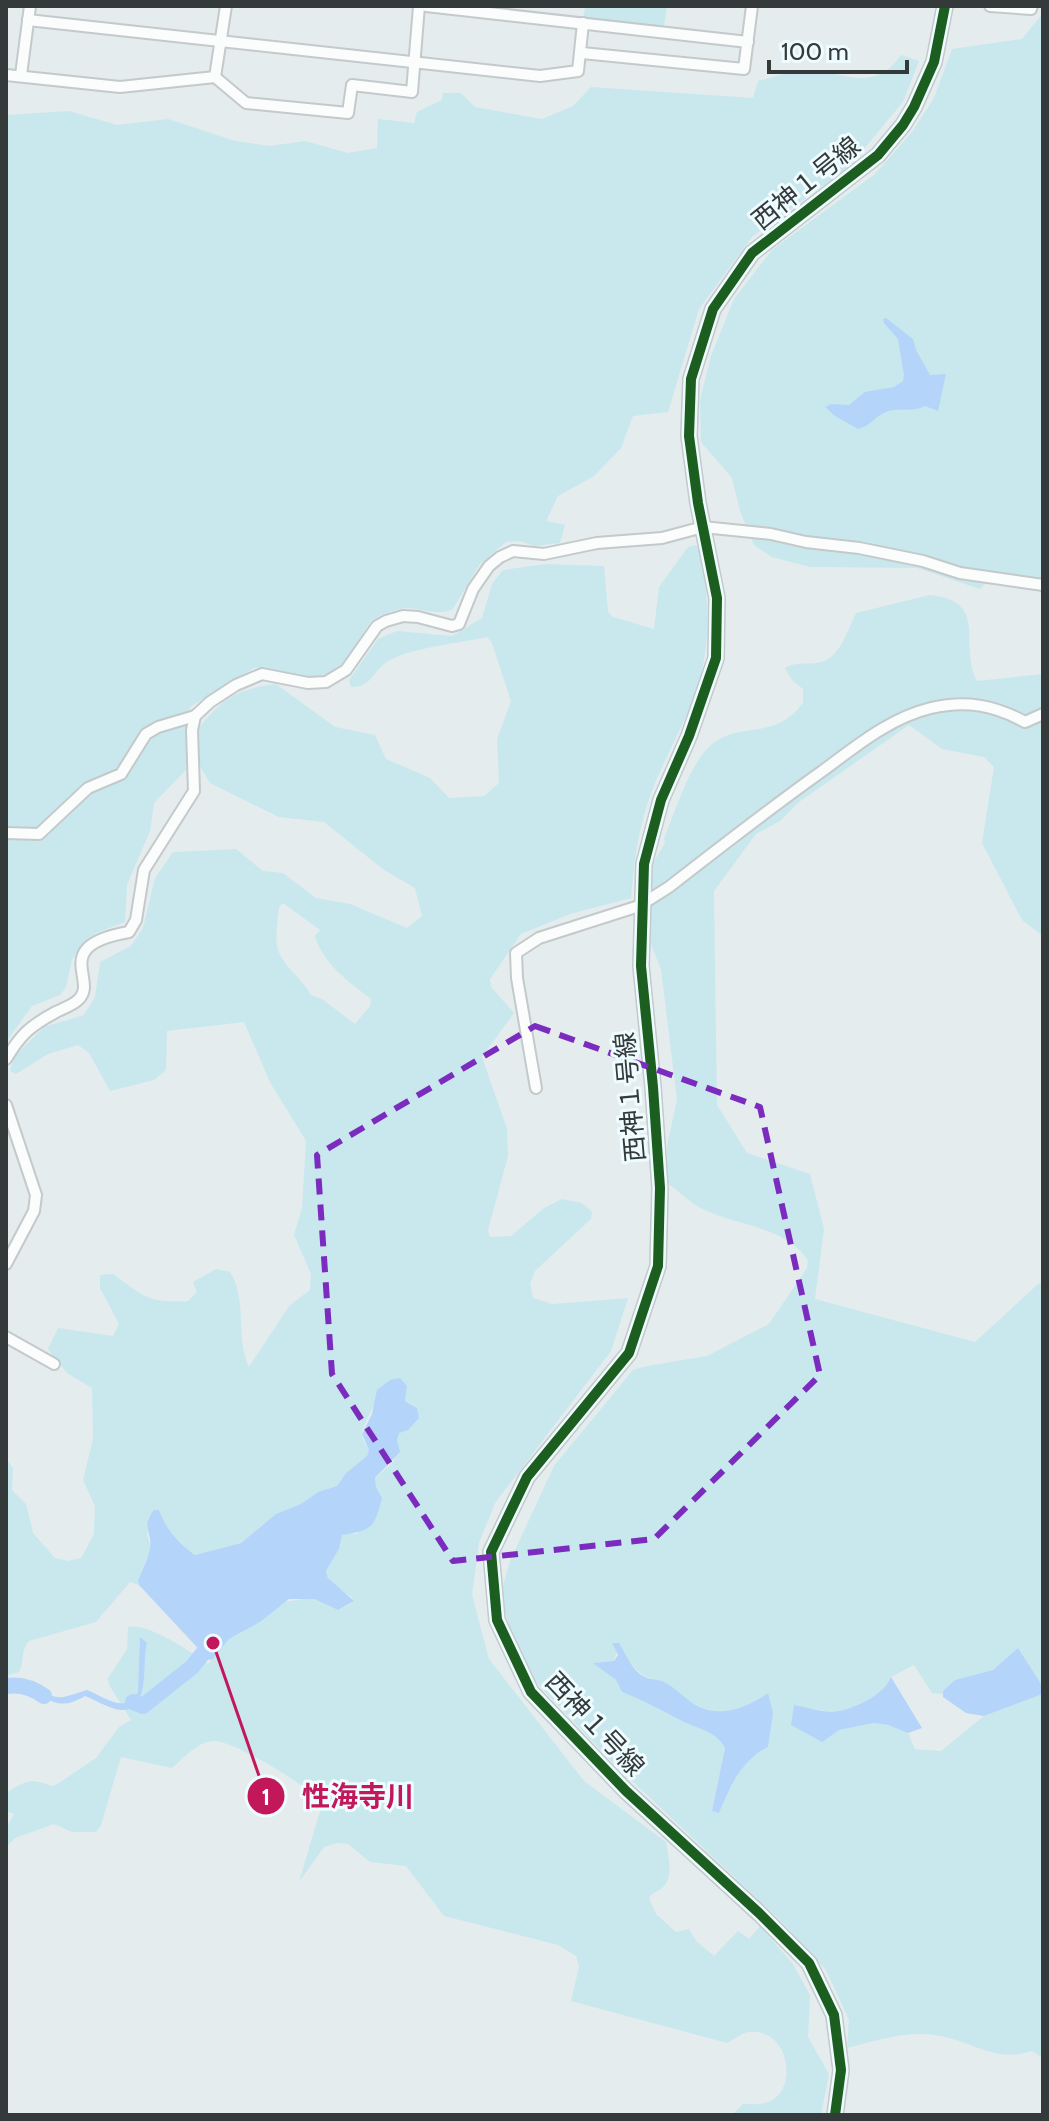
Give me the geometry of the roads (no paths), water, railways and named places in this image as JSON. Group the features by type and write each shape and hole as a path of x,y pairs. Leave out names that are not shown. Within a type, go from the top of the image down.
{"street":[{"path":"21,75 30,6"},
{"path":"215,77 226,6"},
{"path":"6,75 120,87 215,77 246,103 348,113 352,85 412,92 419,6"},
{"path":"426,6 748,42"},
{"path":"582,53 744,69 752,6"},
{"name":"西神１号線","path":"835,2115 841,2070 834,2015 809,1963 626,1791 531,1692 497,1620 491,1552 527,1477 629,1353 658,1266 660,1188 641,966 644,864 661,800 689,736 716,658 717,598 689,436 691,379 713,309 752,253 858,172 878,155 903,125 934,62 945,6"},
{"path":"990,6 1031,9 1032,6"},
{"path":"28,20 540,76 578,71 583,23"},
{"path":"6,833 39,834 88,788 121,774 146,734 158,727 195,716 210,702 256,675 308,683 326,682 340,675 377,626 386,621 403,616 452,626 459,624 473,589 489,566 513,551 544,554 597,543 662,538 703,527 859,548 923,561 960,573 1043,585"},
{"path":"536,1088 517,978 516,953 539,938 643,904 854,747 905,717 956,704 980,704 1003,710 1025,722 1043,714"},
{"path":"6,1059 16,1040 32,1025 78,1000 84,992 81,962 92,943 107,936 129,932 136,920 144,870 194,791 192,730 195,716"},
{"path":"6,1105 36,1195 34,1211 6,1264"},
{"path":"6,1337 54,1364"}],"water":[{"path":"886,318 913,339 930,375 946,374 938,411 925,406 891,411 858,429 825,407 831,404 849,405 865,392 894,387 903,381 898,339 884,323 883,319"},
{"path":"400,1378 407,1386 405,1401 417,1408 419,1418 408,1430 399,1433 400,1452 375,1478 382,1498 374,1522 366,1529 342,1535 339,1549 326,1571 328,1578 354,1601 338,1610 314,1599 289,1599 260,1622 229,1639 209,1660 139,1585 150,1548 148,1521 154,1510 159,1510 174,1536 195,1555 241,1543 276,1514 301,1504 318,1492 337,1486 346,1473 367,1456 369,1450 362,1434 372,1414 377,1390 390,1380"},
{"path":"140,1637 147,1643 143,1686 135,1705 127,1710 115,1709 85,1696 60,1703 26,1691 27,1685 60,1697 87,1690 114,1702 127,1702 138,1692"},
{"path":"612,1643 619,1643 641,1675 664,1682 703,1708 732,1710 768,1693 773,1713 768,1747 744,1766 719,1813 712,1811 725,1748 712,1734 622,1692 616,1680 593,1663 614,1661 618,1655"},
{"path":"1018,1648 1043,1687 1043,1694 984,1716 966,1713 943,1697 943,1691 955,1680 993,1670"},
{"path":"891,1677 922,1728 908,1733 874,1723 839,1730 822,1742 791,1725 794,1705 828,1712 846,1709 876,1695"}],"waterway":[{"path":"133,1702 143,1706 192,1667 216,1637"},
{"path":"6,1686 26,1687 44,1696"}],"place":[{"name":"性海寺川","path":"213,1643"}]}
